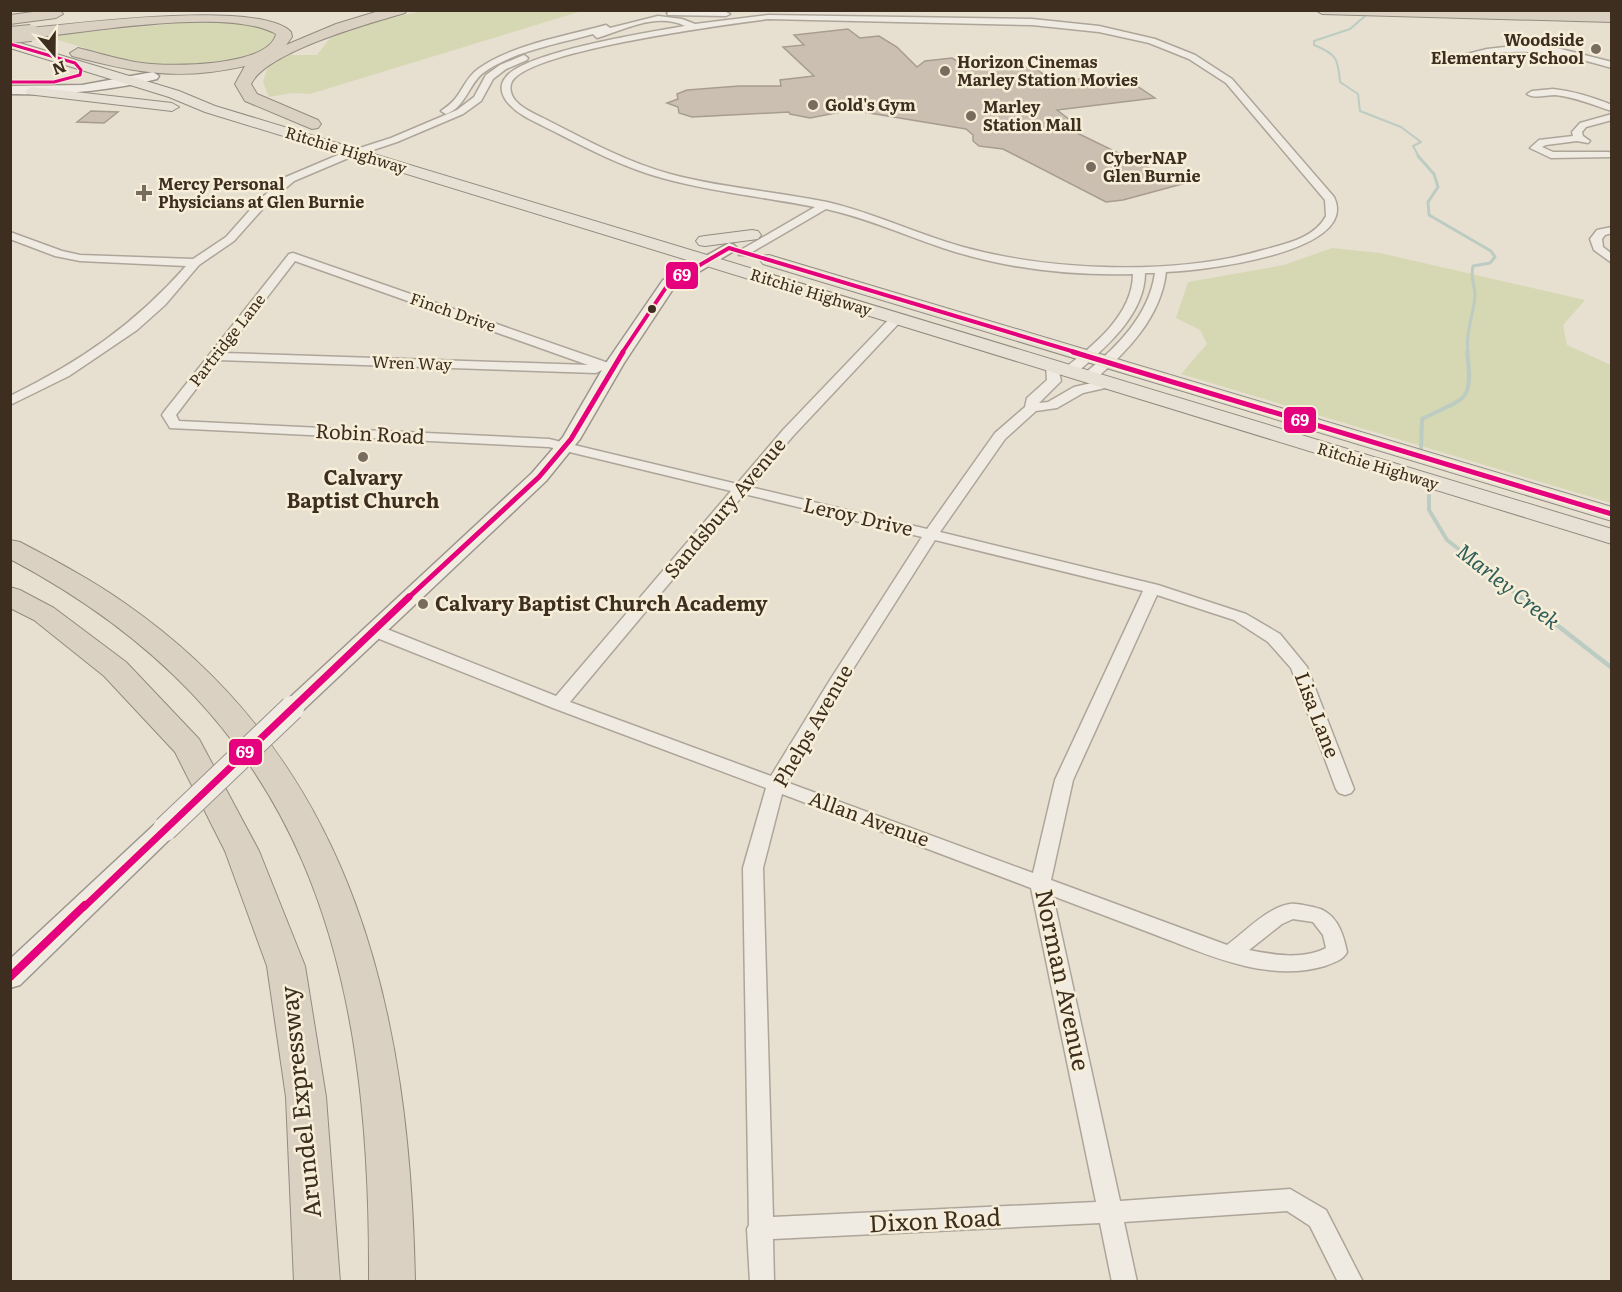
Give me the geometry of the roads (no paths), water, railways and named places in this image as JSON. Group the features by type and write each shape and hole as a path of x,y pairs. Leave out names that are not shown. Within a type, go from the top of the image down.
{"highway":[{"path":"10,21 70,10"},
{"path":"10,21 144,10"},
{"path":"76,29 230,10"},
{"path":"318,125 251,97 243,84 249,71 269,58 322,34 364,19 400,10"},
{"path":"1322,10 1611,18"},
{"path":"10,33 231,17 256,19 273,24 283,32 284,37 277,46 259,56 232,64 199,69 151,70 76,58"},
{"path":"10,548 51,569 122,614 185,667 236,723 285,793 303,825 321,861 347,929 363,988 374,1043 383,1103 390,1177 392,1281"},
{"name":"Arundel Expressway","path":"10,596 44,614 115,669 188,747 242,851 286,966 306,1097 317,1281"}],"main road":[{"name":"Ritchie Highway","path":"10,33 76,58 138,77 318,125"},
{"name":"Ritchie Highway","path":"10,44 76,58"},
{"path":"49,84 80,75 81,70 76,58"},
{"name":"Ritchie Highway","path":"138,77 174,94 240,118 726,257 1086,369 1611,537"},
{"path":"10,82 49,84 138,77"},
{"path":"32,91 84,89 138,77"},
{"path":"10,90 120,100 221,118 240,118"},
{"path":"174,94 349,144 380,143"},
{"name":"Ritchie Highway","path":"358,136 405,151"},
{"name":"Ritchie Highway","path":"684,235 705,241 726,257 897,318 1611,514"},
{"path":"705,241 752,235"},
{"path":"10,977 373,630 527,489 565,447 612,369 669,283 726,257"}],"street":[{"path":"380,143 382,137 448,111 462,100 473,77 489,66 515,55 649,16 684,13 1008,21 1070,25 1152,41 1206,63 1229,81 1324,191 1334,209 1332,218 1325,227 1310,238 1278,250 1228,262 1138,269 1047,266 989,257 940,244 876,219 825,205 713,187 649,170 526,113 517,108 507,96 506,85 510,77 534,63 587,46 699,26 784,16"},
{"path":"649,16 684,15 699,26"},
{"path":"10,401 85,360 125,332 157,305 195,263 230,239 278,190 354,160 358,153 380,143 394,140 471,106 482,94 484,83 503,67 653,18 674,17 699,26"},
{"path":"1467,55 1502,47 1521,46 1569,52 1611,65"},
{"path":"1532,94 1545,91 1571,94 1611,108"},
{"path":"1578,138 1577,132 1583,125 1611,117"},
{"path":"1578,138 1610,156 1551,155 1535,148 1543,142 1578,138"},
{"path":"726,257 752,235 806,202"},
{"path":"726,257 825,205"},
{"path":"1611,230 1602,232 1596,239 1598,248 1611,260"},
{"path":"10,236 59,254 80,258 195,263"},
{"name":"Partridge Lane","path":"175,425 169,415 293,256"},
{"name":"Finch Drive","path":"293,256 612,369"},
{"path":"1086,369 1134,333 1157,291 1161,279 1161,268"},
{"path":"1086,369 1126,312 1140,286 1138,269"},
{"name":"Sandsbury Avenue","path":"559,705 815,404 897,318"},
{"name":"Wren Way","path":"213,356 612,369"},
{"name":"Phelps Avenue","path":"1032,408 1032,401 1054,381 1086,369"},
{"name":"Phelps Avenue","path":"762,1281 759,1229 753,867 776,784 838,680 931,534 989,450 1011,425 1032,408 1052,405 1079,390 1086,369"},
{"name":"Robin Road","path":"175,425 549,442 565,447"},
{"name":"Leroy Drive","path":"565,447 1152,588"},
{"name":"Lisa Lane","path":"1152,588 1240,617 1274,638 1299,667 1345,789"},
{"name":"Norman Avenue","path":"1125,1281 1040,883 1064,780 1152,588"},
{"name":"Allan Avenue","path":"373,630 559,705 1230,953 1252,960 1290,964 1323,961 1337,952 1333,933 1319,916 1291,911 1275,919 1230,953"},
{"name":"Dixon Road","path":"759,1229 1110,1212 1290,1200 1318,1218 1351,1281"}],"waterway":[{"path":"1365,16 1350,29 1314,41 1314,45 1335,58 1340,82 1358,94 1360,111 1401,127 1421,142 1413,146 1419,157"},
{"path":"1418,156 1434,174 1438,187 1428,202 1429,215 1491,251 1495,257 1490,263 1473,266 1475,295 1468,353"},
{"path":"1421,449 1422,419 1457,402 1467,390 1469,381 1467,352"},
{"name":"Marley Creek","path":"1429,491 1429,510 1447,540 1523,599"},
{"name":"Marley Creek","path":"1521,597 1612,668"}],"place":[{"name":"Woodside Elementary School","path":"1596,49"},
{"name":"Horizon Cinemas Marley Station Movies","path":"945,71"},
{"name":"Gold's Gym","path":"813,105"},
{"name":"Marley Station Mall","path":"971,116"},
{"name":"CyberNAP Glen Burnie","path":"1091,167"},
{"name":"Mercy Personal Physicians at Glen Burnie","path":"144,193"},
{"name":"Calvary Baptist Church","path":"363,457"},
{"name":"Calvary Baptist Church Academy","path":"423,604"}]}
